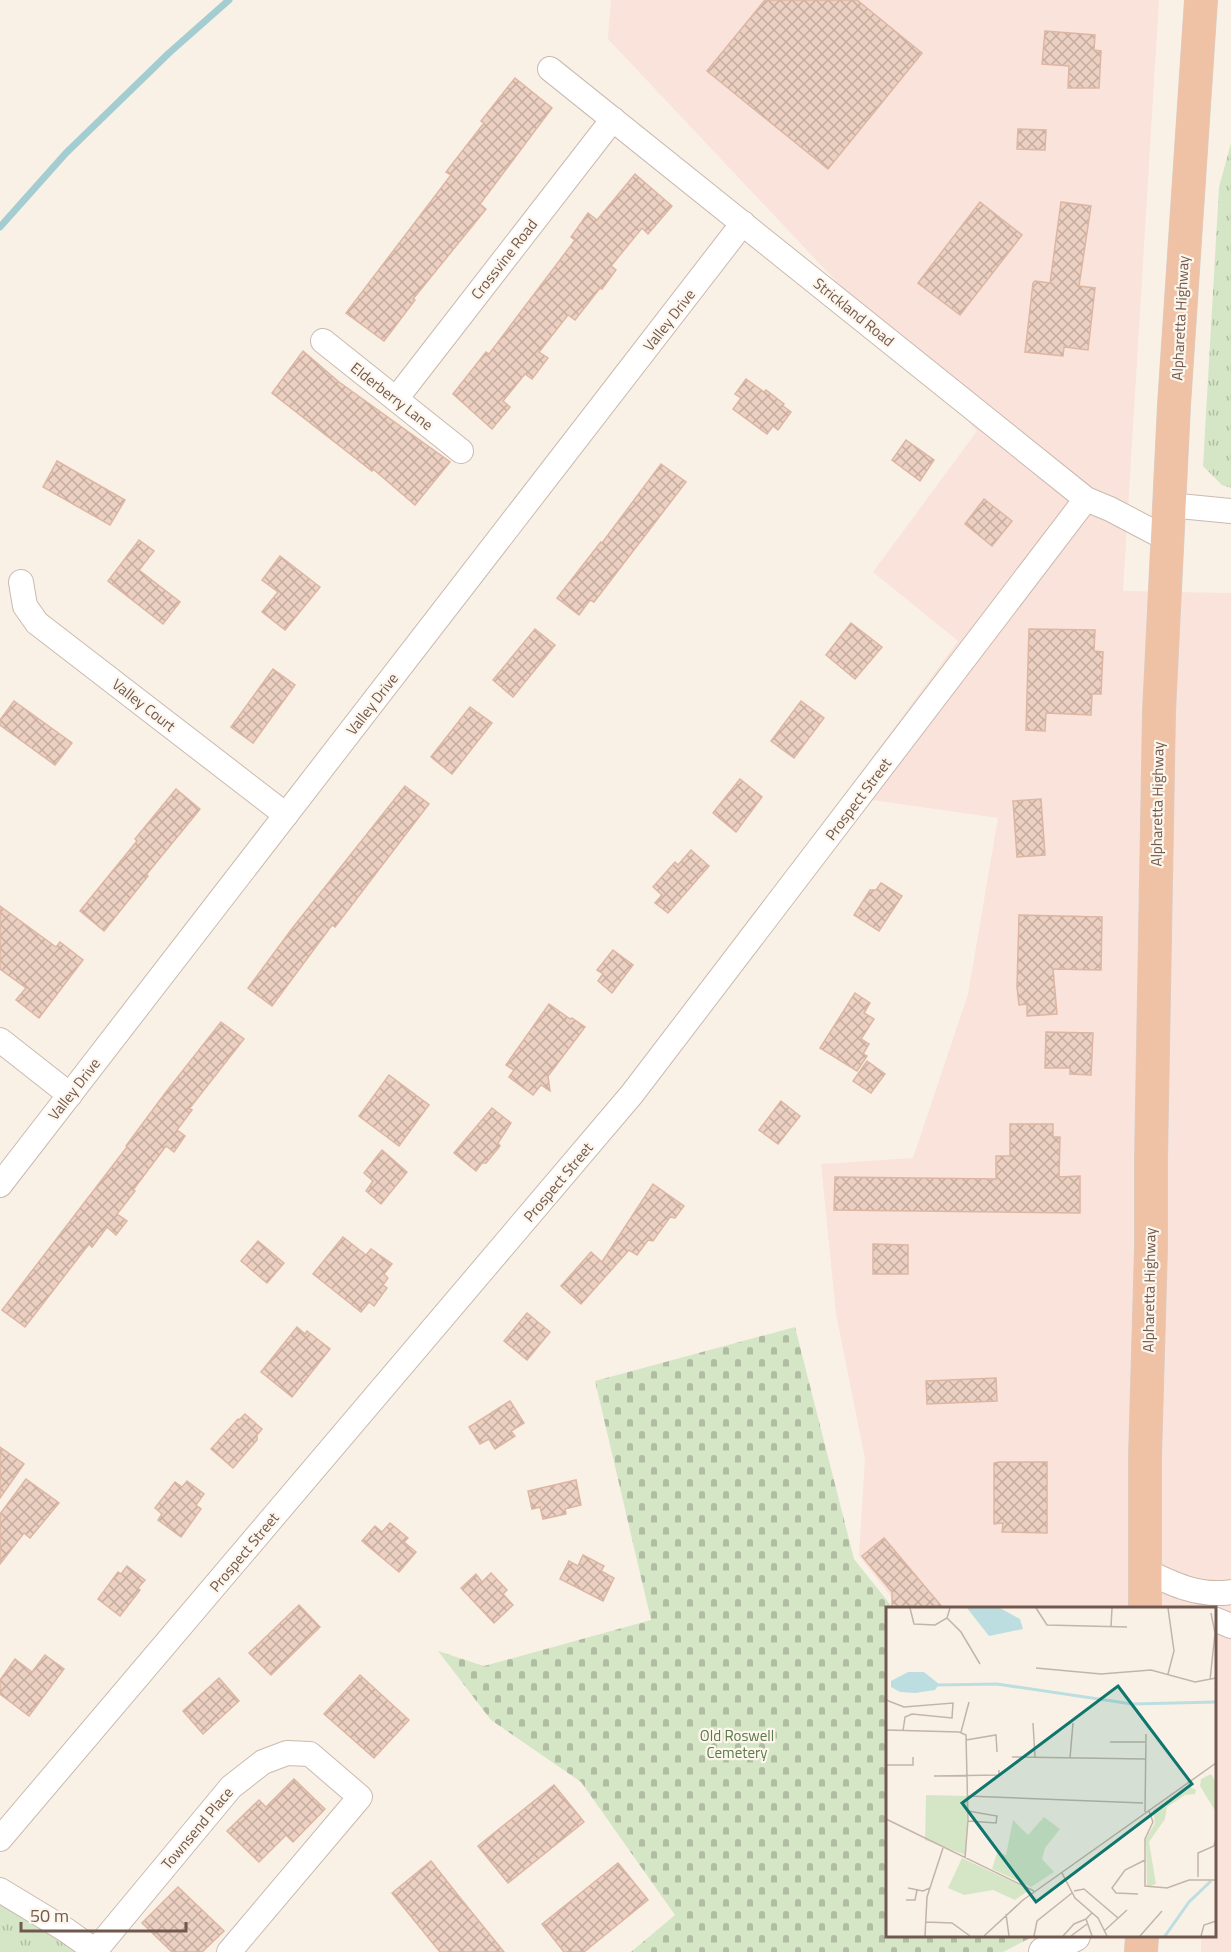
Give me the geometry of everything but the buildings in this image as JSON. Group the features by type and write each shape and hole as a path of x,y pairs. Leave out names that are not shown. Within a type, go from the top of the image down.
{"highway":[{"name":"Alpharetta Highway","path":"1145,1607 1158,729 1169,505 1201,0"},
{"path":"1141,1952 1142,1937"}],"street":[{"name":"Strickland Road","path":"550,69 1086,499 1167,539"},
{"name":"Crossvine Road","path":"396,399 613,119"},
{"name":"Valley Drive","path":"0,1185 744,224"},
{"name":"Elderberry Lane","path":"323,341 461,451"},
{"name":"Prospect Street","path":"0,1839 632,1094 1086,499"},
{"path":"1169,505 1231,511"},
{"name":"Valley Court","path":"21,582 25,606 37,623 286,815"},
{"path":"0,1040 70,1095"},
{"path":"1144,1570 1175,1586 1194,1591 1231,1592"},
{"path":"1216,1618 1231,1615"},
{"path":"1216,1618 1231,1626"},
{"name":"Townsend Place","path":"96,1951 231,1787 263,1762 287,1753 310,1754 360,1797 229,1952"},
{"path":"0,1890 96,1951"},
{"path":"1044,1952 1071,1937"}],"shaded area":[{"path":"611,0 1159,0 1123,591 1231,593 1231,1952 1201,1952 1201,1937 1216,1937 1216,1607 899,1607 859,1556 865,1459 836,1314 821,1164 913,1158 968,994 998,818 844,796 958,641 873,572 977,431 608,39"}],"green space":[{"path":"1231,143 1231,488 1222,485 1203,466 1219,187"},
{"name":"Old Roswell Cemetery","path":"795,1327 854,1559 892,1607 886,1607 886,1937 1032,1937 1003,1952 631,1952 675,1915 581,1782 491,1720 438,1651 484,1666 651,1620 595,1381"},
{"path":"0,1879 97,1952 0,1952"}],"waterway":[{"path":"0,227 66,153 169,53 229,0"}]}
